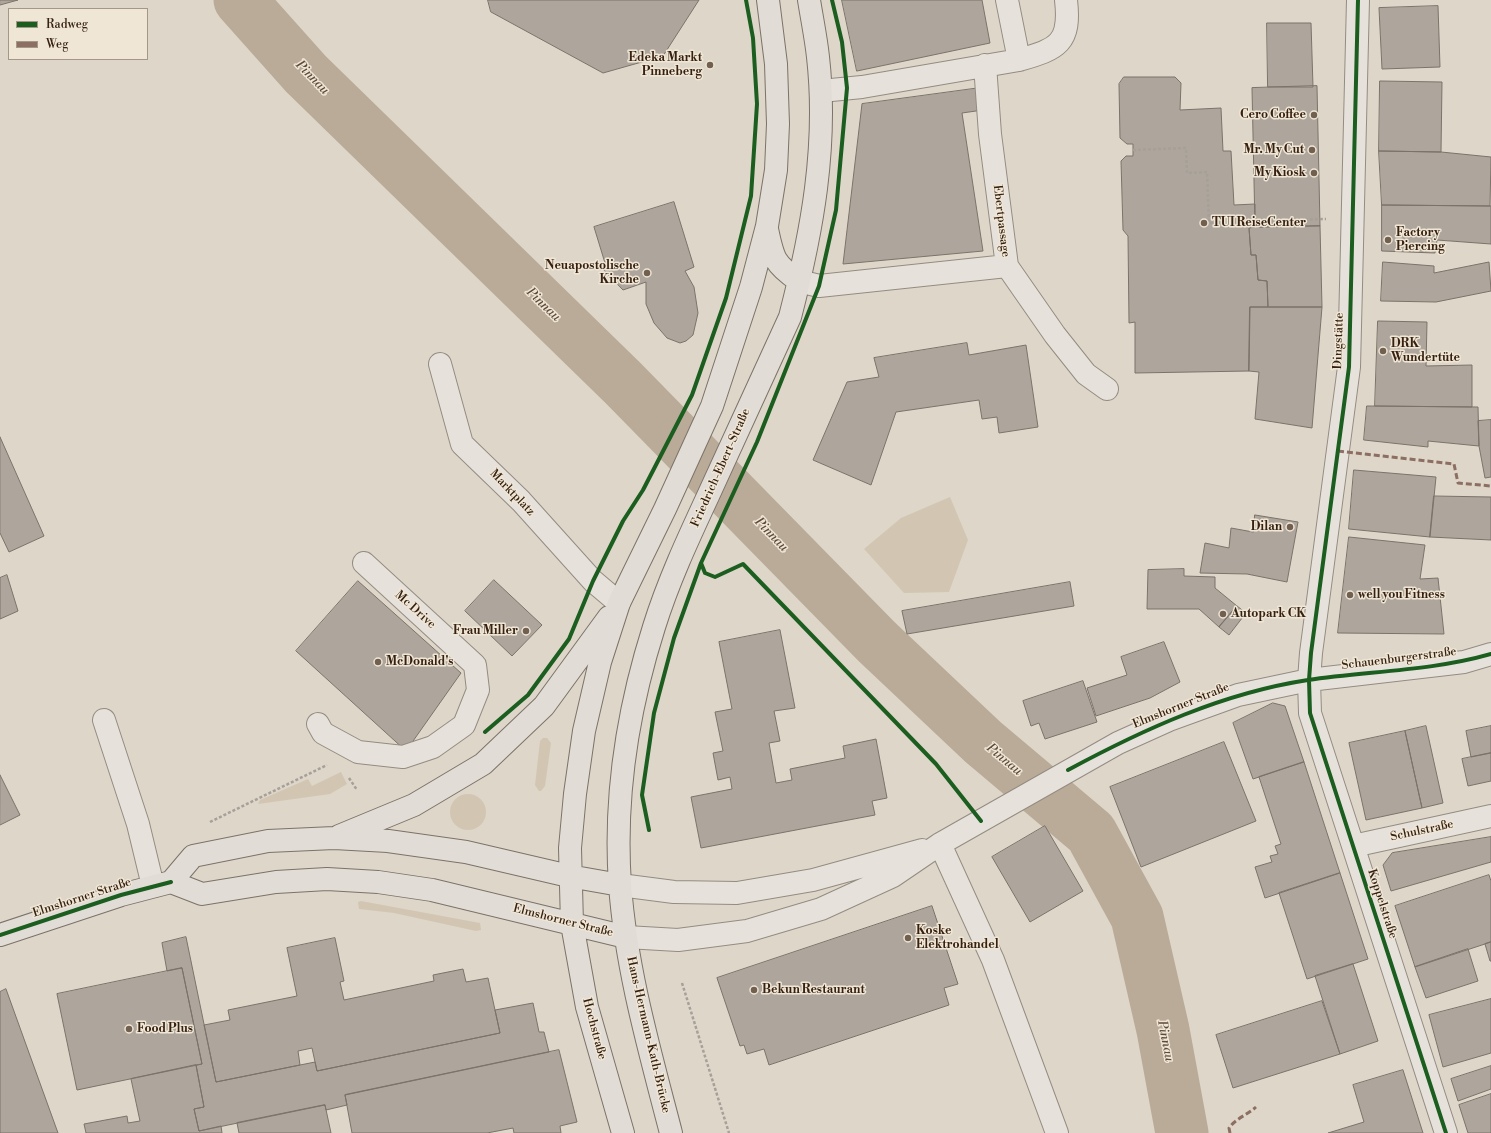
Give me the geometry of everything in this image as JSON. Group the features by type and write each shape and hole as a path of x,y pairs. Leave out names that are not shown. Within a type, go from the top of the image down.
{"main road":[{"path":"572,924 569,876 572,821 584,731 600,662 618,603 665,509 712,406 751,287 767,226 776,170 778,124 776,64 768,0"},
{"name":"Friedrich-Ebert-Straße","path":"626,937 620,885 619,827 623,776 630,725 640,675 654,626 671,578 790,317 810,234 817,187 821,139 821,91 818,56 809,0"},
{"path":"767,226 772,253 781,269 799,282"},
{"name":"Elmshorner Straße","path":"334,838 414,804 483,764 544,706 618,603"},
{"name":"Elmshorner Straße","path":"0,935 162,884 193,856 268,841 334,838 388,841 466,852 569,876 620,885"},
{"name":"Elmshorner Straße","path":"162,884 202,894 276,882 327,879 378,882 432,890 626,937"},
{"name":"Hochstraße","path":"572,924 587,1007 623,1133"},
{"name":"Hans-Hermann-Kath-Brücke","path":"626,937 644,1025 671,1133"}],"street":[{"path":"1007,0 1019,60"},
{"path":"821,91 862,87 1019,60 1042,54 1057,45 1065,34 1067,22 1066,0"},
{"name":"Dingstätte","path":"1308,680 1349,367 1358,0"},
{"name":"Ebertpassage","path":"985,65 990,134 1007,266 1054,335 1086,374 1107,389"},
{"path":"799,282 819,286 1007,266"},
{"name":"Marktplatz","path":"440,364 462,444 521,501 593,581 618,603"},
{"name":"Mc Drive","path":"318,724 323,733 358,752 403,757 433,747 464,725 478,690 475,665 364,563"},
{"name":"Schauenburgerstraße","path":"1308,680 1464,662 1491,654"},
{"name":"Elmshorner Straße","path":"626,937 678,940 747,931 821,909 893,876 940,844 1118,743 1238,694 1308,680"},
{"name":"Koppelstraße","path":"1308,680 1310,713 1446,1133"},
{"path":"104,720 138,824 162,884"},
{"name":"Schulstraße","path":"1353,846 1491,816"},
{"path":"940,844 993,960 1057,1133"},
{"name":"Elmshorner Straße","path":"620,885 674,892 737,893 813,880 940,844"}],"path":[{"path":"1133,150 1186,148 1187,173 1207,172 1209,223 1353,218"},
{"path":"210,822 330,764"},
{"path":"682,983 730,1133"}],"shaded area":[{"path":"950,497 968,540 949,592 904,593 864,549 901,518"},
{"path":"543,738 547,738 551,743 545,786 541,791 539,791 535,785 540,741"},
{"path":"341,772 347,784 330,794 258,804 260,800 308,779 312,786"},
{"path":"468,794 478,797 483,802 486,812 483,822 478,827 468,830 458,827 453,822 450,812 453,802 458,797"},
{"path":"361,901 480,923 481,930 476,931 394,913 359,909 358,902"}],"building":[{"path":"0,0 18,0 0,5"},
{"path":"488,0 699,0 663,56 603,73 491,12"},
{"path":"842,0 982,0 990,43 857,71"},
{"path":"1438,6 1440,67 1382,69 1379,8"},
{"path":"1267,23 1311,23 1313,87 1268,87"},
{"path":"1124,77 1175,77 1181,83 1180,110 1221,108 1223,151 1231,151 1234,205 1255,204 1255,227 1249,228 1251,255 1256,255 1258,280 1267,281 1268,307 1250,307 1249,371 1135,373 1135,322 1129,323 1128,236 1123,230 1121,161 1126,156 1133,156 1133,144 1127,144 1120,138 1119,84"},
{"path":"1380,81 1442,82 1441,152 1379,151"},
{"path":"1317,86 1320,226 1255,227 1252,88"},
{"path":"980,88 983,110 962,113 983,251 843,264 862,104"},
{"path":"1379,151 1441,152 1491,157 1490,206 1382,205"},
{"name":"Neuapostolische Kirche","path":"674,202 694,267 685,271 694,287 698,313 693,335 686,341 680,343 667,338 654,323 646,304 646,282 623,290 599,265 605,263 594,227"},
{"path":"1382,205 1491,206 1491,244 1437,240 1435,253 1382,251"},
{"path":"1320,226 1322,307 1268,307 1267,281 1258,280 1256,255 1251,255 1249,228"},
{"path":"1383,262 1434,266 1434,273 1489,262 1491,291 1436,302 1381,301"},
{"path":"1250,307 1322,307 1312,428 1255,419 1259,372 1249,371"},
{"path":"1378,321 1427,322 1426,366 1472,365 1472,407 1375,406"},
{"path":"967,343 969,355 1026,345 1038,427 999,433 997,417 982,419 979,400 896,412 871,485 813,460 847,382 879,377 874,358"},
{"path":"1367,406 1478,407 1479,446 1428,441 1428,447 1364,440"},
{"path":"1491,420 1491,477 1485,478 1479,446 1478,421"},
{"path":"0,437 44,536 9,552 0,533"},
{"path":"1354,470 1436,477 1430,537 1349,529"},
{"path":"1434,496 1491,497 1491,540 1430,537"},
{"path":"1255,515 1298,522 1287,582 1247,574 1200,573 1205,543 1229,548 1231,528 1253,532"},
{"path":"1349,537 1425,545 1420,579 1438,578 1444,634 1338,633"},
{"path":"1184,569 1184,576 1215,577 1215,588 1237,606 1219,627 1199,609 1147,609 1148,570"},
{"path":"7,575 18,611 0,619 0,578"},
{"path":"494,580 542,625 512,656 465,611"},
{"name":"McDonald's","path":"358,581 461,673 406,751 296,651"},
{"path":"1070,582 1074,606 907,634 902,611"},
{"path":"1237,606 1246,613 1229,635 1219,627"},
{"path":"780,630 795,708 774,711 780,741 769,743 776,783 792,780 790,769 845,758 843,746 876,739 887,798 872,801 875,815 701,848 691,797 732,789 730,777 718,780 713,753 723,751 715,712 732,709 719,642"},
{"path":"1164,642 1180,682 1150,698 1096,716 1087,688 1127,675 1121,657"},
{"path":"1083,681 1097,722 1045,739 1039,723 1031,726 1023,701"},
{"path":"1273,703 1285,706 1304,762 1253,779 1233,723"},
{"path":"1426,726 1443,803 1422,808 1405,731"},
{"path":"1491,726 1491,753 1471,757 1466,731"},
{"path":"1405,731 1422,808 1366,820 1349,743"},
{"path":"1224,742 1256,821 1141,867 1110,787"},
{"path":"1491,753 1491,781 1468,786 1462,759"},
{"path":"1304,762 1340,873 1265,898 1255,867 1272,862 1270,856 1278,854 1275,846 1281,844 1259,777"},
{"path":"0,775 20,815 0,825"},
{"path":"1045,826 1083,891 1030,922 992,857"},
{"path":"1491,837 1491,862 1391,891 1383,865 1392,853"},
{"path":"1340,873 1368,959 1307,979 1279,893"},
{"path":"1489,875 1491,881 1491,942 1415,967 1395,906"},
{"path":"932,906 958,984 944,988 949,1005 769,1065 764,1049 747,1054 744,1045 740,1046 717,978"},
{"path":"186,937 216,1082 315,1062 317,1071 500,1033 495,1010 533,1003 539,1032 544,1032 549,1052 345,1095 347,1105 326,1110 325,1105 199,1131 194,1109 204,1107 196,1065 202,1064 182,968 167,971 162,943"},
{"path":"335,938 344,981 340,982 344,1000 434,981 433,975 463,969 466,982 488,978 500,1033 317,1071 312,1048 298,1051 300,1065 216,1082 204,1025 230,1020 228,1010 297,996 287,948"},
{"path":"1491,942 1491,961 1490,961 1485,944"},
{"path":"1468,949 1478,981 1426,998 1415,967"},
{"path":"1353,964 1378,1041 1340,1054 1315,976"},
{"name":"Food Plus","path":"182,968 202,1064 77,1090 57,994"},
{"path":"6,989 58,1133 0,1133 0,992"},
{"path":"1491,999 1491,1053 1443,1067 1429,1015"},
{"path":"1322,1001 1340,1054 1233,1088 1216,1035"},
{"path":"559,1050 577,1122 560,1126 561,1133 514,1133 513,1128 487,1133 352,1133 345,1095"},
{"path":"196,1065 204,1107 194,1109 199,1131 221,1126 222,1133 86,1133 84,1124 127,1116 128,1123 140,1121 131,1079"},
{"path":"1491,1066 1491,1089 1458,1101 1451,1079"},
{"path":"1403,1070 1423,1133 1328,1133 1364,1122 1353,1085"},
{"path":"1491,1094 1491,1133 1468,1133 1459,1105"},
{"path":"325,1105 331,1133 239,1133 237,1123"}],"waterway":[{"name":"Pinnau","path":"240,0 306,74 623,383 877,642 983,742 1091,833 1137,917 1163,1030 1182,1133"}],"marked path":[{"path":"1338,451 1454,464 1458,483 1491,486"},
{"path":"1230,1133 1229,1128 1256,1107"}],"cycle path":[{"path":"485,732 528,695 569,639 593,581 623,521 643,490 692,395 726,298 751,196 757,104 753,38 746,0"},
{"path":"649,830 642,795 654,713 674,638 701,563 757,442 819,286 836,210 847,88 842,42 832,0"},
{"path":"1358,0 1349,367 1311,653 1309,680 1310,713 1446,1133"},
{"path":"701,563 705,573 715,577 743,564 936,764 981,821"},
{"path":"1068,770 1126,740 1185,714 1245,694 1308,680 1446,664 1491,654"},
{"path":"0,935 121,895 171,882"}],"place":[{"name":"Edeka Markt Pinneberg","path":"710,65"},
{"name":"Cero Coffee","path":"1314,115"},
{"name":"Mr. My Cut","path":"1312,150"},
{"name":"My Kiosk","path":"1314,173"},
{"name":"TUI ReiseCenter","path":"1204,223"},
{"name":"Factory Piercing","path":"1388,240"},
{"name":"Neuapostolische Kirche","path":"647,273"},
{"name":"DRK Wundertüte","path":"1383,351"},
{"name":"Dilan","path":"1290,527"},
{"name":"well you Fitness","path":"1350,595"},
{"name":"Autopark CK","path":"1223,614"},
{"name":"Frau Miller","path":"526,631"},
{"name":"McDonald's","path":"378,662"},
{"name":"Koske Elektrohandel","path":"908,938"},
{"name":"Bekun Restaurant","path":"754,990"},
{"name":"Food Plus","path":"129,1029"}]}
